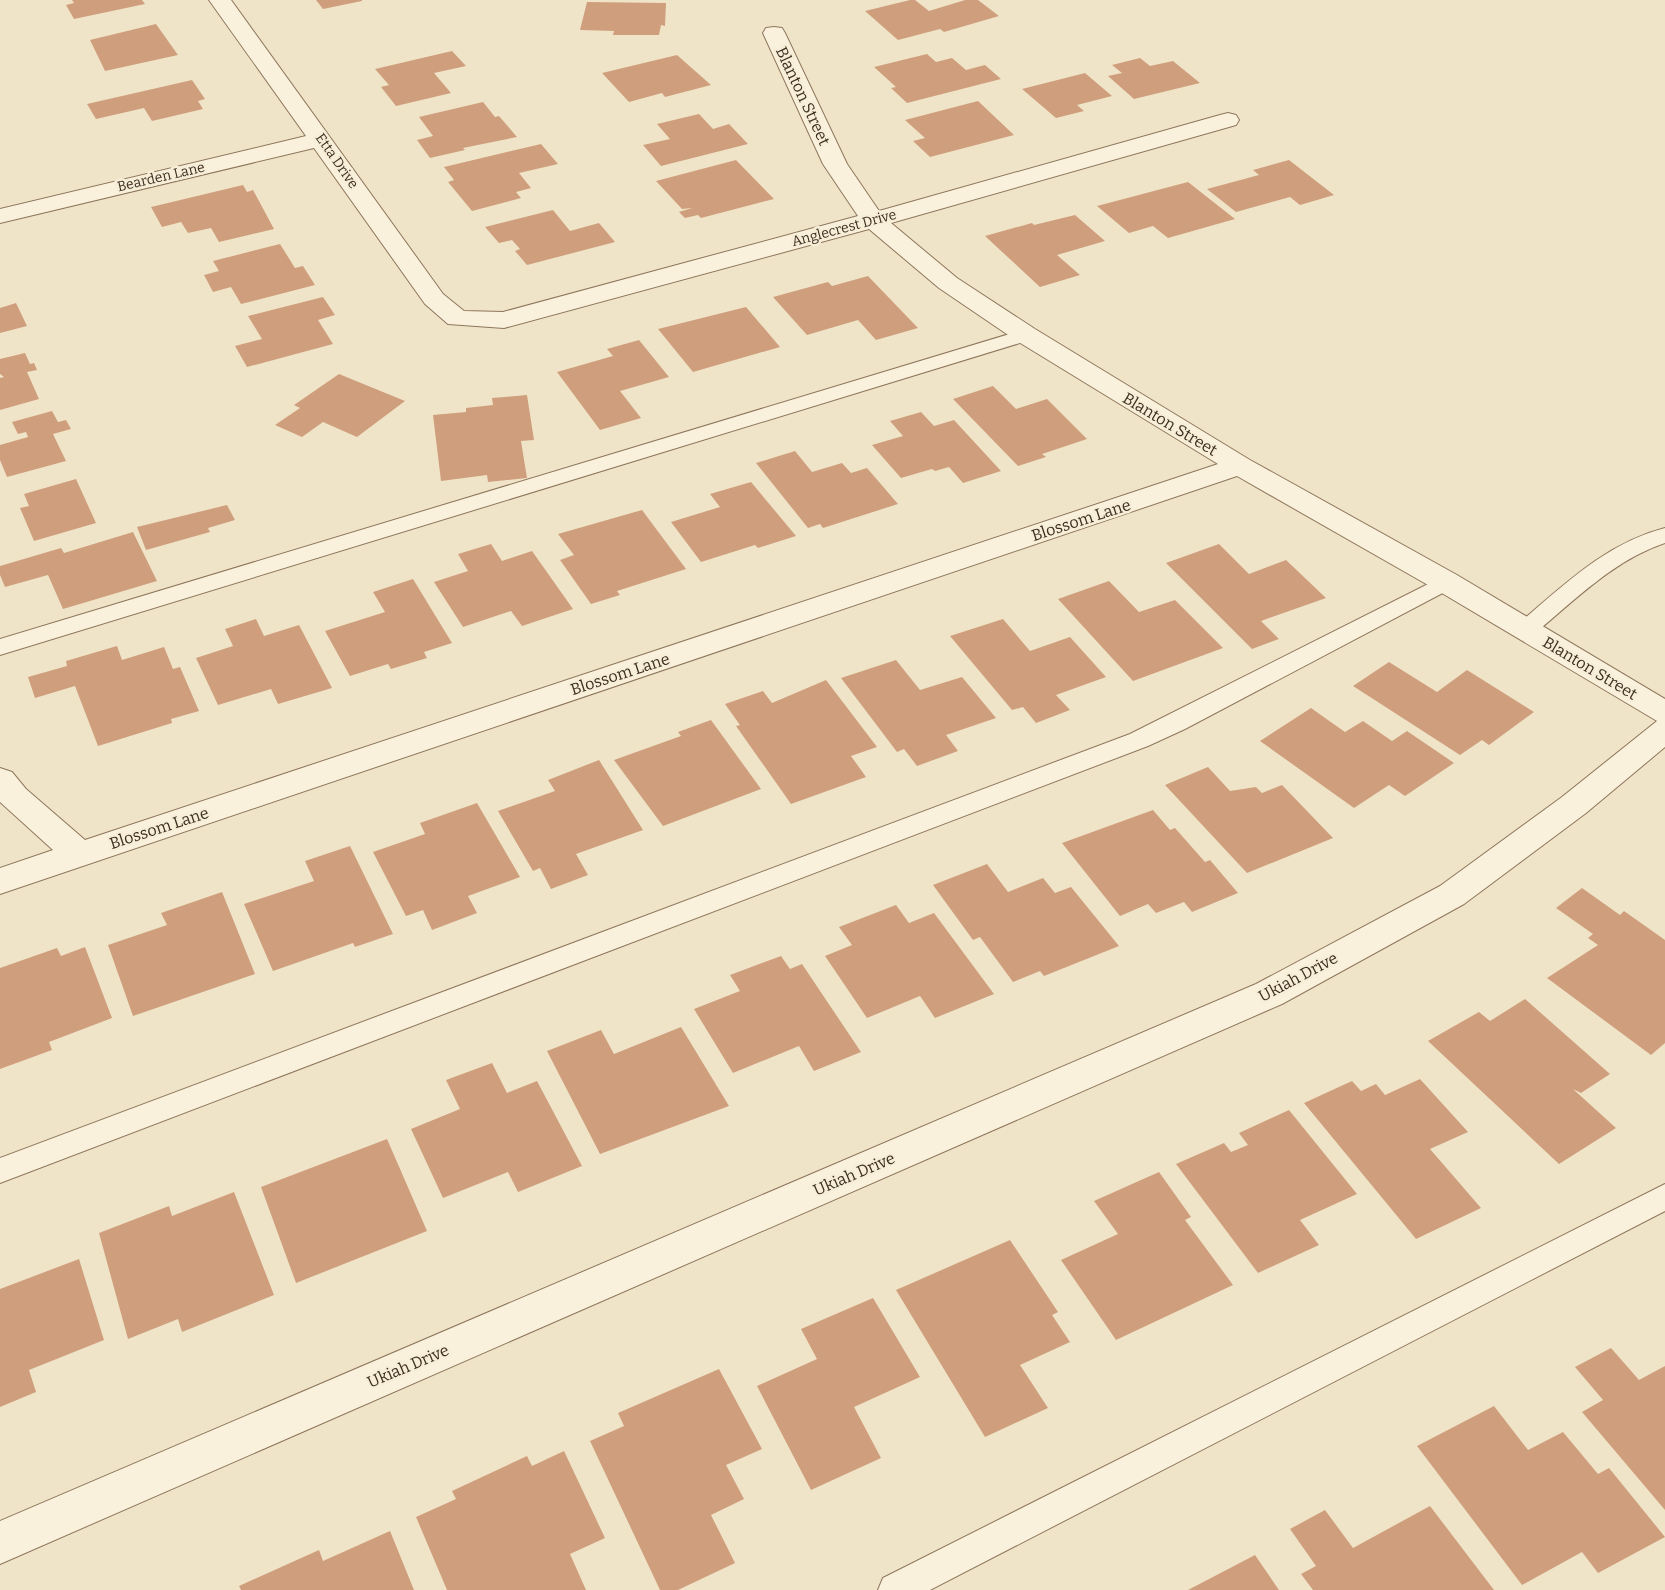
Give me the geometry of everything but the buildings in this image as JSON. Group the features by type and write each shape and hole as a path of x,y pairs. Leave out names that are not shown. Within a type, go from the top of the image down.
{"street":[{"name":"Etta Drive","path":"220,0 434,299 457,319"},
{"name":"Blanton Street","path":"774,33 835,164 873,220 948,283 1026,335 1240,466 1446,582 1665,713"},
{"name":"Anglecrest Drive","path":"457,319 504,320 873,220 1228,120"},
{"name":"Bearden Lane","path":"0,216 321,139"},
{"name":"Blossom Lane","path":"0,881 1240,466"},
{"name":"Ukiah Drive","path":"0,1543 1269,994 1452,895 1574,805 1665,730"},
{"path":"0,780 14,797 79,854"}],"lane":[{"path":"0,647 1026,335"},
{"path":"1526,629 1616,556 1651,538 1665,535"},
{"path":"0,1171 1139,740 1176,723 1446,582"},
{"path":"895,1590 1665,1197"}]}
